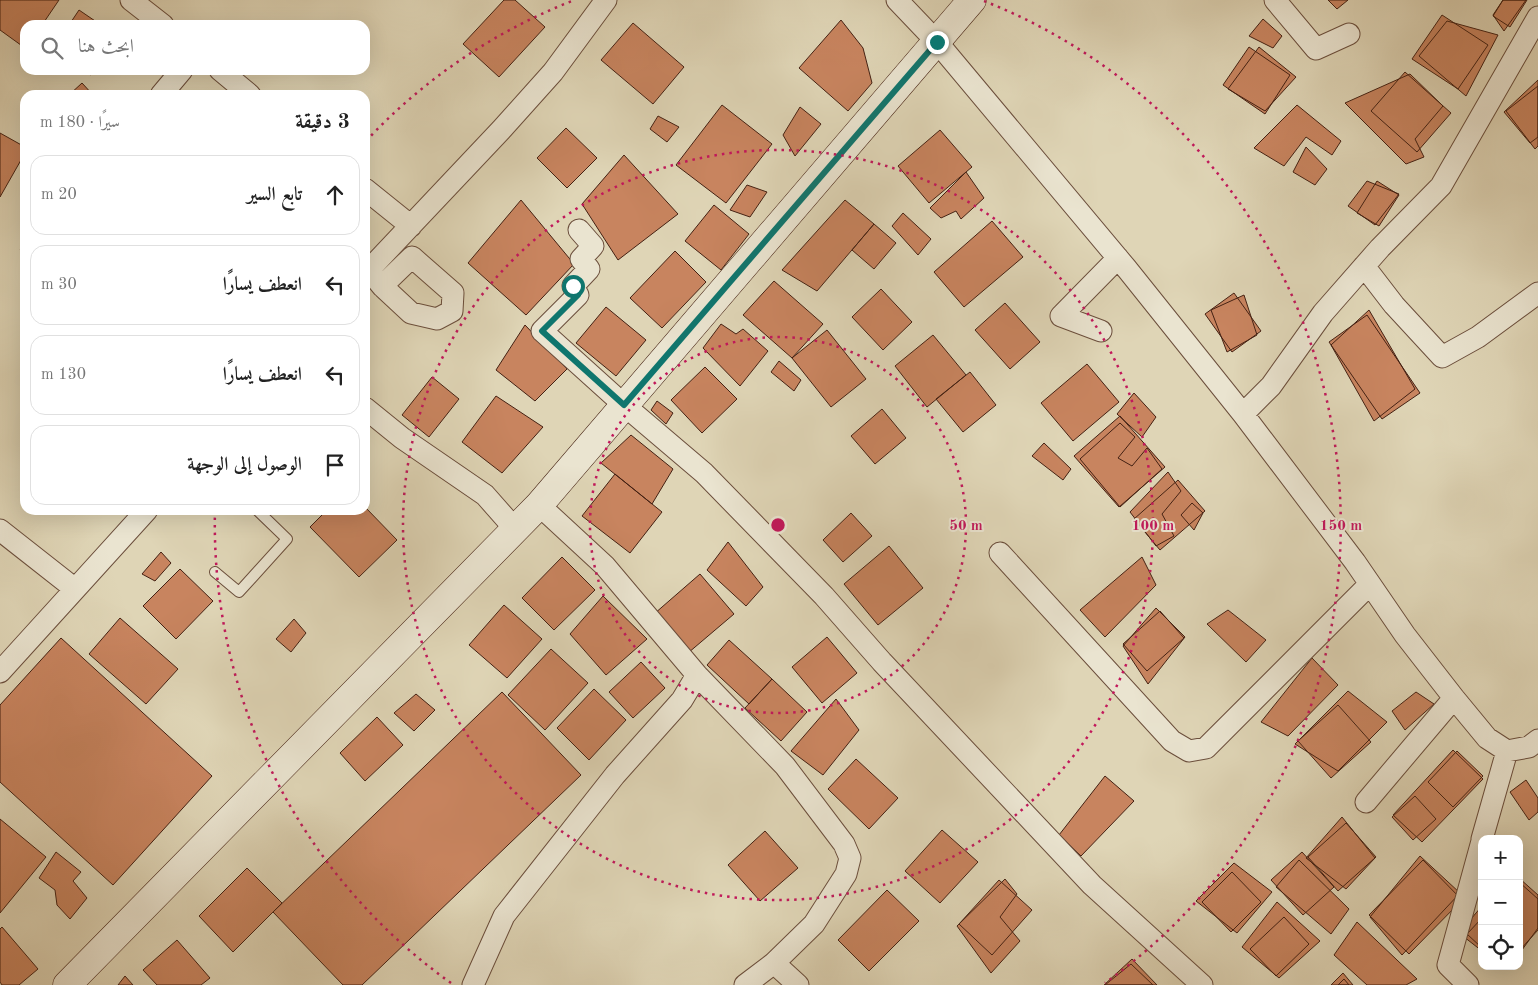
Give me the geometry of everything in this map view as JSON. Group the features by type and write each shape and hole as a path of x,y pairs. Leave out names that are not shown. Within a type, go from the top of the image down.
{"main road":[{"path":"67,985 539,505 972,0"}],"street":[{"path":"131,0 157,20"},
{"path":"372,276 411,226 553,72 606,0"},
{"path":"897,0 937,42 1118,258 1243,414 1370,584 1405,635 1487,738 1507,751 1529,747 1538,740"},
{"path":"1276,0 1316,49 1349,34"},
{"path":"1243,414 1272,386 1323,313 1364,266 1441,186 1538,17"},
{"path":"165,90 178,75"},
{"path":"226,75 244,90"},
{"path":"370,193 411,226"},
{"path":"579,230 593,246 581,259 589,269 573,286 578,295 542,331 624,405 704,472 824,596 882,662 1092,884 1202,985"},
{"path":"1102,331 1061,316 1118,258"},
{"path":"1364,266 1394,305 1442,358 1478,337 1538,293"},
{"path":"370,412 402,438 485,495 515,529"},
{"path":"539,505 605,566 697,675 785,766 844,844 850,858 846,874 814,924 774,963 745,985"},
{"path":"0,672 142,515"},
{"path":"0,530 75,589"},
{"path":"1000,553 1172,741 1189,751 1206,748 1370,584"},
{"path":"473,985 504,916 614,775 682,700 697,675"},
{"path":"1366,802 1454,698"},
{"path":"1483,835 1507,751"},
{"path":"1468,985 1448,965 1478,855"},
{"path":"774,963 798,985"}],"lane":[{"path":"216,572 239,592 287,538 263,515"}],"building":[{"path":"0,0 59,0 45,20 20,20 20,44 0,30"},
{"path":"504,0 515,0 545,27 499,77 463,44"},
{"path":"1328,0 1348,0 1337,9"},
{"path":"1503,0 1526,0 1504,31 1493,15"},
{"path":"1503,0 1527,0 1510,27 1493,16"},
{"path":"79,10 94,20 72,20"},
{"path":"1442,15 1488,45 1458,89 1412,59"},
{"path":"1263,19 1282,36 1273,48 1249,36"},
{"path":"841,20 863,48 872,83 848,111 799,68"},
{"path":"1447,21 1498,35 1466,96 1419,56"},
{"path":"633,23 684,67 653,104 601,60"},
{"path":"1249,47 1290,75 1265,114 1223,85"},
{"path":"1259,47 1296,77 1265,111 1228,89"},
{"path":"1405,72 1451,113 1417,152 1371,111"},
{"path":"1410,74 1443,106 1415,139 1424,157 1406,164 1345,103"},
{"path":"1538,80 1538,137 1530,143 1504,112"},
{"path":"82,83 88,90 74,90"},
{"path":"1538,86 1538,146 1535,149 1506,111"},
{"path":"722,105 772,144 726,203 676,165"},
{"path":"1297,105 1341,141 1332,155 1306,137 1284,166 1254,148"},
{"path":"800,107 821,124 795,156 783,135"},
{"path":"658,116 679,127 667,142 650,129"},
{"path":"566,128 597,158 567,188 537,158"},
{"path":"940,130 972,167 929,203 898,166"},
{"path":"0,133 20,144 20,162 0,197"},
{"path":"1306,147 1327,169 1315,185 1293,172"},
{"path":"624,155 678,214 618,260 582,204"},
{"path":"966,172 984,198 961,219 956,211 941,218 930,208"},
{"path":"1367,181 1399,194 1375,225 1348,206"},
{"path":"1377,181 1399,195 1379,226 1357,213"},
{"path":"747,185 767,192 750,217 730,210"},
{"path":"521,200 574,264 526,315 468,263"},
{"path":"845,200 874,224 817,291 782,270"},
{"path":"714,205 749,234 721,270 685,241"},
{"path":"903,213 931,239 918,255 892,226"},
{"path":"992,221 1023,257 964,307 934,272"},
{"path":"874,224 896,243 874,269 852,250"},
{"path":"675,251 706,282 662,328 630,298"},
{"path":"774,281 823,324 792,358 743,315"},
{"path":"881,289 912,322 883,350 852,317"},
{"path":"1234,293 1261,331 1232,352 1205,314"},
{"path":"1244,295 1257,335 1227,352 1211,310"},
{"path":"1005,303 1040,342 1010,369 975,330"},
{"path":"606,307 646,340 616,376 576,343"},
{"path":"1369,310 1415,389 1374,421 1331,345"},
{"path":"1367,315 1420,393 1382,419 1329,342"},
{"path":"721,324 736,334 743,329 768,351 740,386 703,348"},
{"path":"525,325 567,369 535,401 496,370"},
{"path":"827,330 866,379 831,407 792,358"},
{"path":"933,335 966,375 927,407 895,366"},
{"path":"779,361 801,380 794,391 771,372"},
{"path":"1087,364 1119,402 1073,441 1041,403"},
{"path":"705,367 737,399 702,433 671,400"},
{"path":"970,372 996,405 963,432 936,399"},
{"path":"432,377 459,399 429,437 402,415"},
{"path":"1134,393 1156,417 1142,437 1117,414"},
{"path":"496,396 543,427 502,473 462,442"},
{"path":"657,401 673,413 666,424 651,410"},
{"path":"882,409 906,438 875,464 851,436"},
{"path":"1120,416 1165,467 1119,507 1074,456"},
{"path":"1120,423 1135,437 1118,458 1132,466 1147,448 1162,469 1120,507 1080,459"},
{"path":"631,435 673,469 652,504 601,463"},
{"path":"1044,443 1071,469 1063,480 1032,456"},
{"path":"1168,472 1181,491 1162,514 1174,536 1156,546 1130,512"},
{"path":"615,474 662,512 630,553 582,516"},
{"path":"1178,480 1205,511 1160,550 1134,519"},
{"path":"1192,503 1203,513 1194,530 1181,515"},
{"path":"370,512 397,540 359,577 310,527 322,515 370,515"},
{"path":"851,513 872,536 843,562 823,540"},
{"path":"728,542 763,587 746,606 707,570"},
{"path":"889,546 923,588 878,625 844,584"},
{"path":"161,552 171,563 155,581 142,574"},
{"path":"562,557 595,590 554,630 522,598"},
{"path":"1142,557 1156,585 1105,637 1080,610"},
{"path":"180,569 213,601 176,639 143,606"},
{"path":"700,574 734,614 688,653 654,614"},
{"path":"603,596 647,639 606,675 570,634"},
{"path":"504,605 542,639 507,678 469,645"},
{"path":"1156,608 1185,637 1148,684 1123,646"},
{"path":"1228,610 1266,640 1246,662 1207,624"},
{"path":"1160,611 1184,638 1147,671 1123,644"},
{"path":"120,618 178,669 146,704 89,654"},
{"path":"294,619 306,633 291,652 276,639"},
{"path":"827,637 857,673 822,703 792,667"},
{"path":"61,638 212,776 113,885 0,782 0,705"},
{"path":"729,640 772,679 749,704 707,665"},
{"path":"551,649 588,683 545,730 508,695"},
{"path":"1312,658 1338,685 1288,736 1261,722"},
{"path":"641,662 665,688 633,718 609,692"},
{"path":"772,679 807,712 781,741 745,708"},
{"path":"594,689 626,720 589,760 557,728"},
{"path":"1348,691 1387,722 1338,771 1295,744"},
{"path":"502,692 581,775 362,985 343,985 273,912"},
{"path":"1416,692 1434,704 1405,730 1392,711"},
{"path":"416,694 435,710 414,731 394,713"},
{"path":"836,699 859,730 823,775 791,751"},
{"path":"1338,705 1371,742 1331,778 1298,741"},
{"path":"377,717 403,745 365,781 340,753"},
{"path":"1453,750 1483,779 1422,842 1393,815"},
{"path":"1457,751 1483,776 1453,807 1428,782"},
{"path":"856,759 898,798 869,829 828,789"},
{"path":"1105,776 1134,801 1081,856 1059,835"},
{"path":"1526,780 1538,798 1538,812 1529,820 1510,792"},
{"path":"1415,796 1436,819 1413,840 1392,817"},
{"path":"1342,817 1375,858 1346,889 1306,858"},
{"path":"0,819 46,857 0,913"},
{"path":"1346,823 1376,857 1338,891 1308,857"},
{"path":"942,830 978,862 940,903 905,871"},
{"path":"765,831 798,868 760,901 728,865"},
{"path":"56,852 81,872 73,881 87,898 70,919 57,905 55,890 39,878"},
{"path":"1302,852 1334,887 1303,915 1271,880"},
{"path":"1420,856 1460,893 1402,955 1370,917"},
{"path":"1299,860 1349,909 1331,934 1276,887"},
{"path":"1423,860 1462,900 1409,954 1369,915"},
{"path":"1234,863 1272,892 1237,933 1196,901"},
{"path":"247,868 282,903 233,952 199,916"},
{"path":"1232,872 1261,902 1231,932 1202,902"},
{"path":"1005,879 1017,894 1000,917 1020,941 991,973 957,926"},
{"path":"999,880 1032,910 992,955 959,924"},
{"path":"1523,882 1538,895 1538,930 1523,947"},
{"path":"1523,886 1538,899 1538,928 1523,949"},
{"path":"887,890 919,921 869,971 838,940"},
{"path":"1277,902 1320,941 1279,978 1242,947"},
{"path":"1478,911 1478,948 1459,933"},
{"path":"1284,917 1309,944 1276,976 1250,949"},
{"path":"1357,922 1417,979 1406,985 1367,985 1334,955"},
{"path":"1478,922 1478,944 1467,934"},
{"path":"2,927 38,969 19,985 2,985 0,982 0,929"},
{"path":"177,940 210,978 201,985 157,985 143,970"},
{"path":"1132,959 1157,985 1104,985"},
{"path":"1131,964 1153,985 1105,985"},
{"path":"1343,973 1353,985 1331,985"},
{"path":"125,976 133,985 118,985"},
{"path":"1344,979 1349,985 1338,985"}],"route":[{"path":"573,286 578,295 542,331 624,405 937,42"}]}
